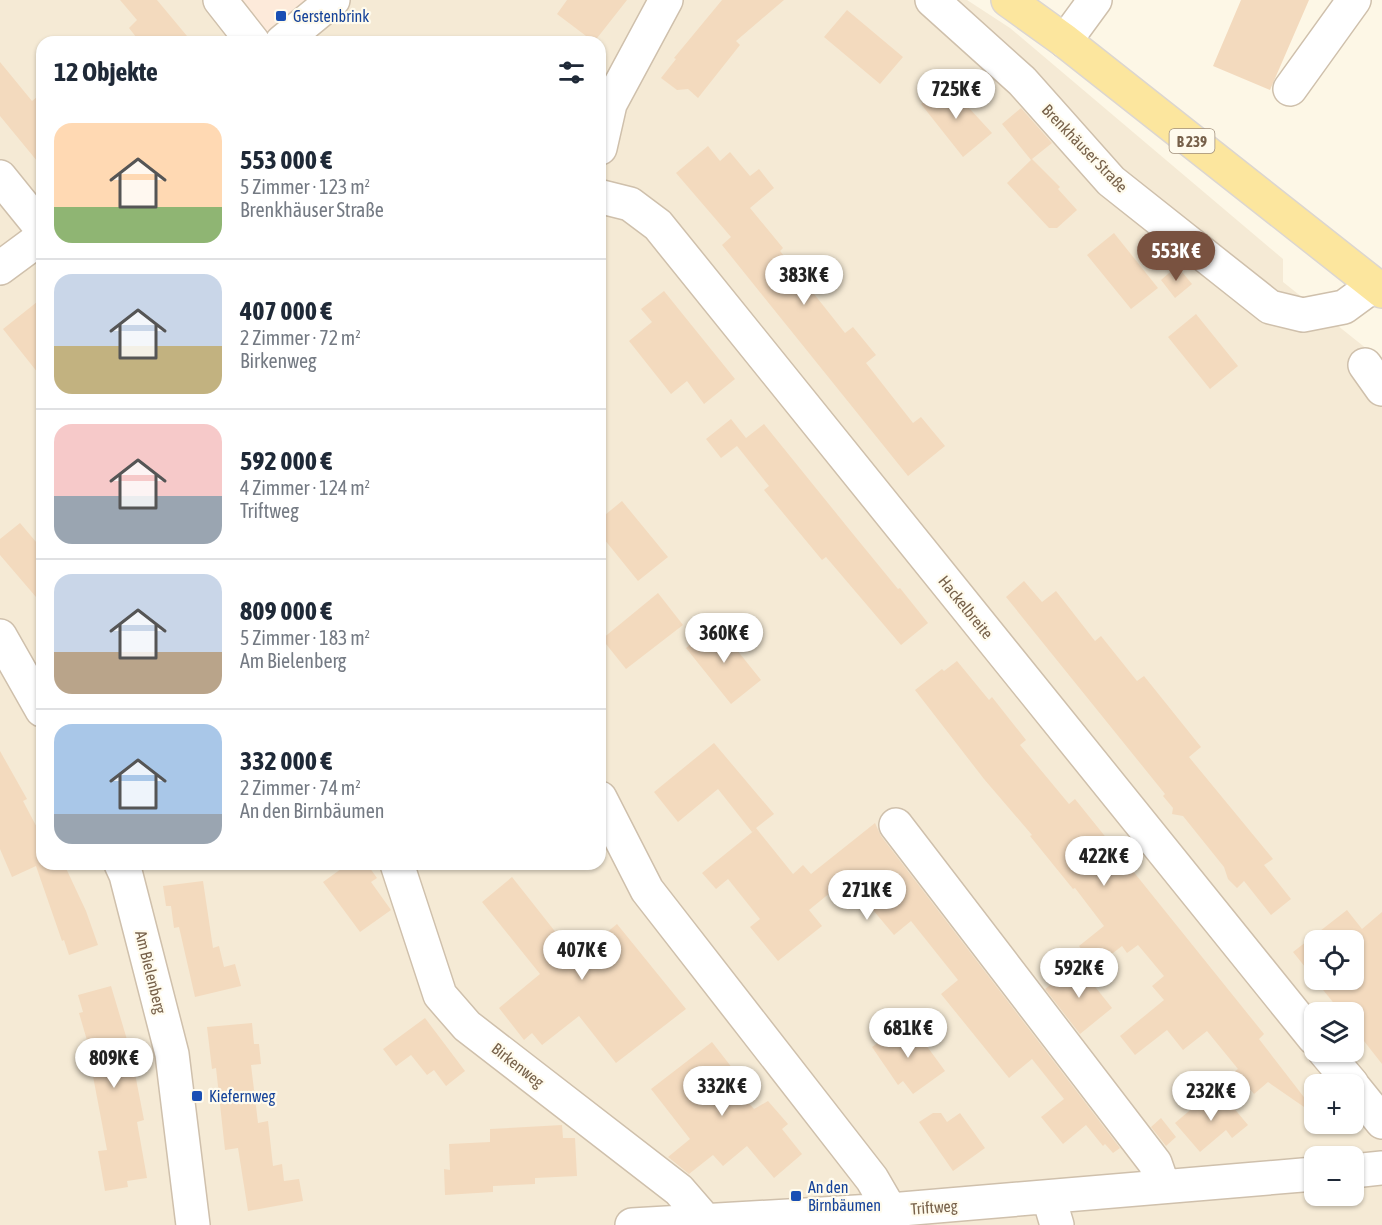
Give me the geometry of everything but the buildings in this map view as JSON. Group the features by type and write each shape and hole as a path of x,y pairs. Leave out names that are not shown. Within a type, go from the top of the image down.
{"main road":[{"name":"Brenkhäuser Straße","path":"1008,0 1065,41 1378,288"}],"street":[{"path":"220,0 248,36"},
{"path":"289,36 333,0"},
{"path":"606,122 610,104 666,0"},
{"name":"Brenkhäuser Straße","path":"932,0 1022,81 1111,181 1270,307 1303,315 1344,307 1378,288"},
{"path":"1065,41 1095,0"},
{"path":"1290,89 1354,0"},
{"path":"0,177 36,222"},
{"name":"Hackelbreite","path":"606,200 630,204 658,225 1304,1026"},
{"path":"0,268 36,241"},
{"path":"0,636 36,699"},
{"path":"606,810 648,890 872,1179 890,1210"},
{"path":"896,825 1155,1163 1163,1186"},
{"name":"Am Bielenberg","path":"124,870 172,1054 193,1225"},
{"name":"Birkenweg","path":"399,870 440,995 467,1026 680,1190 705,1220"},
{"path":"1333,1062 1343,1074"},
{"path":"1364,1100 1382,1122"},
{"path":"1364,1170 1382,1168"},
{"name":"Triftweg","path":"632,1225 890,1210 1053,1211 1163,1186 1304,1175"}],"shaded area":[{"path":"0,0 967,0 1010,28 1283,259 1283,282 1382,361 1382,1225 0,1225"},
{"path":"238,0 309,0 267,36"}],"place":[{"name":"Gerstenbrink","path":"281,16"},
{"name":"Kiefernweg","path":"197,1096"},
{"name":"An den Birnbäumen","path":"796,1196"}]}
